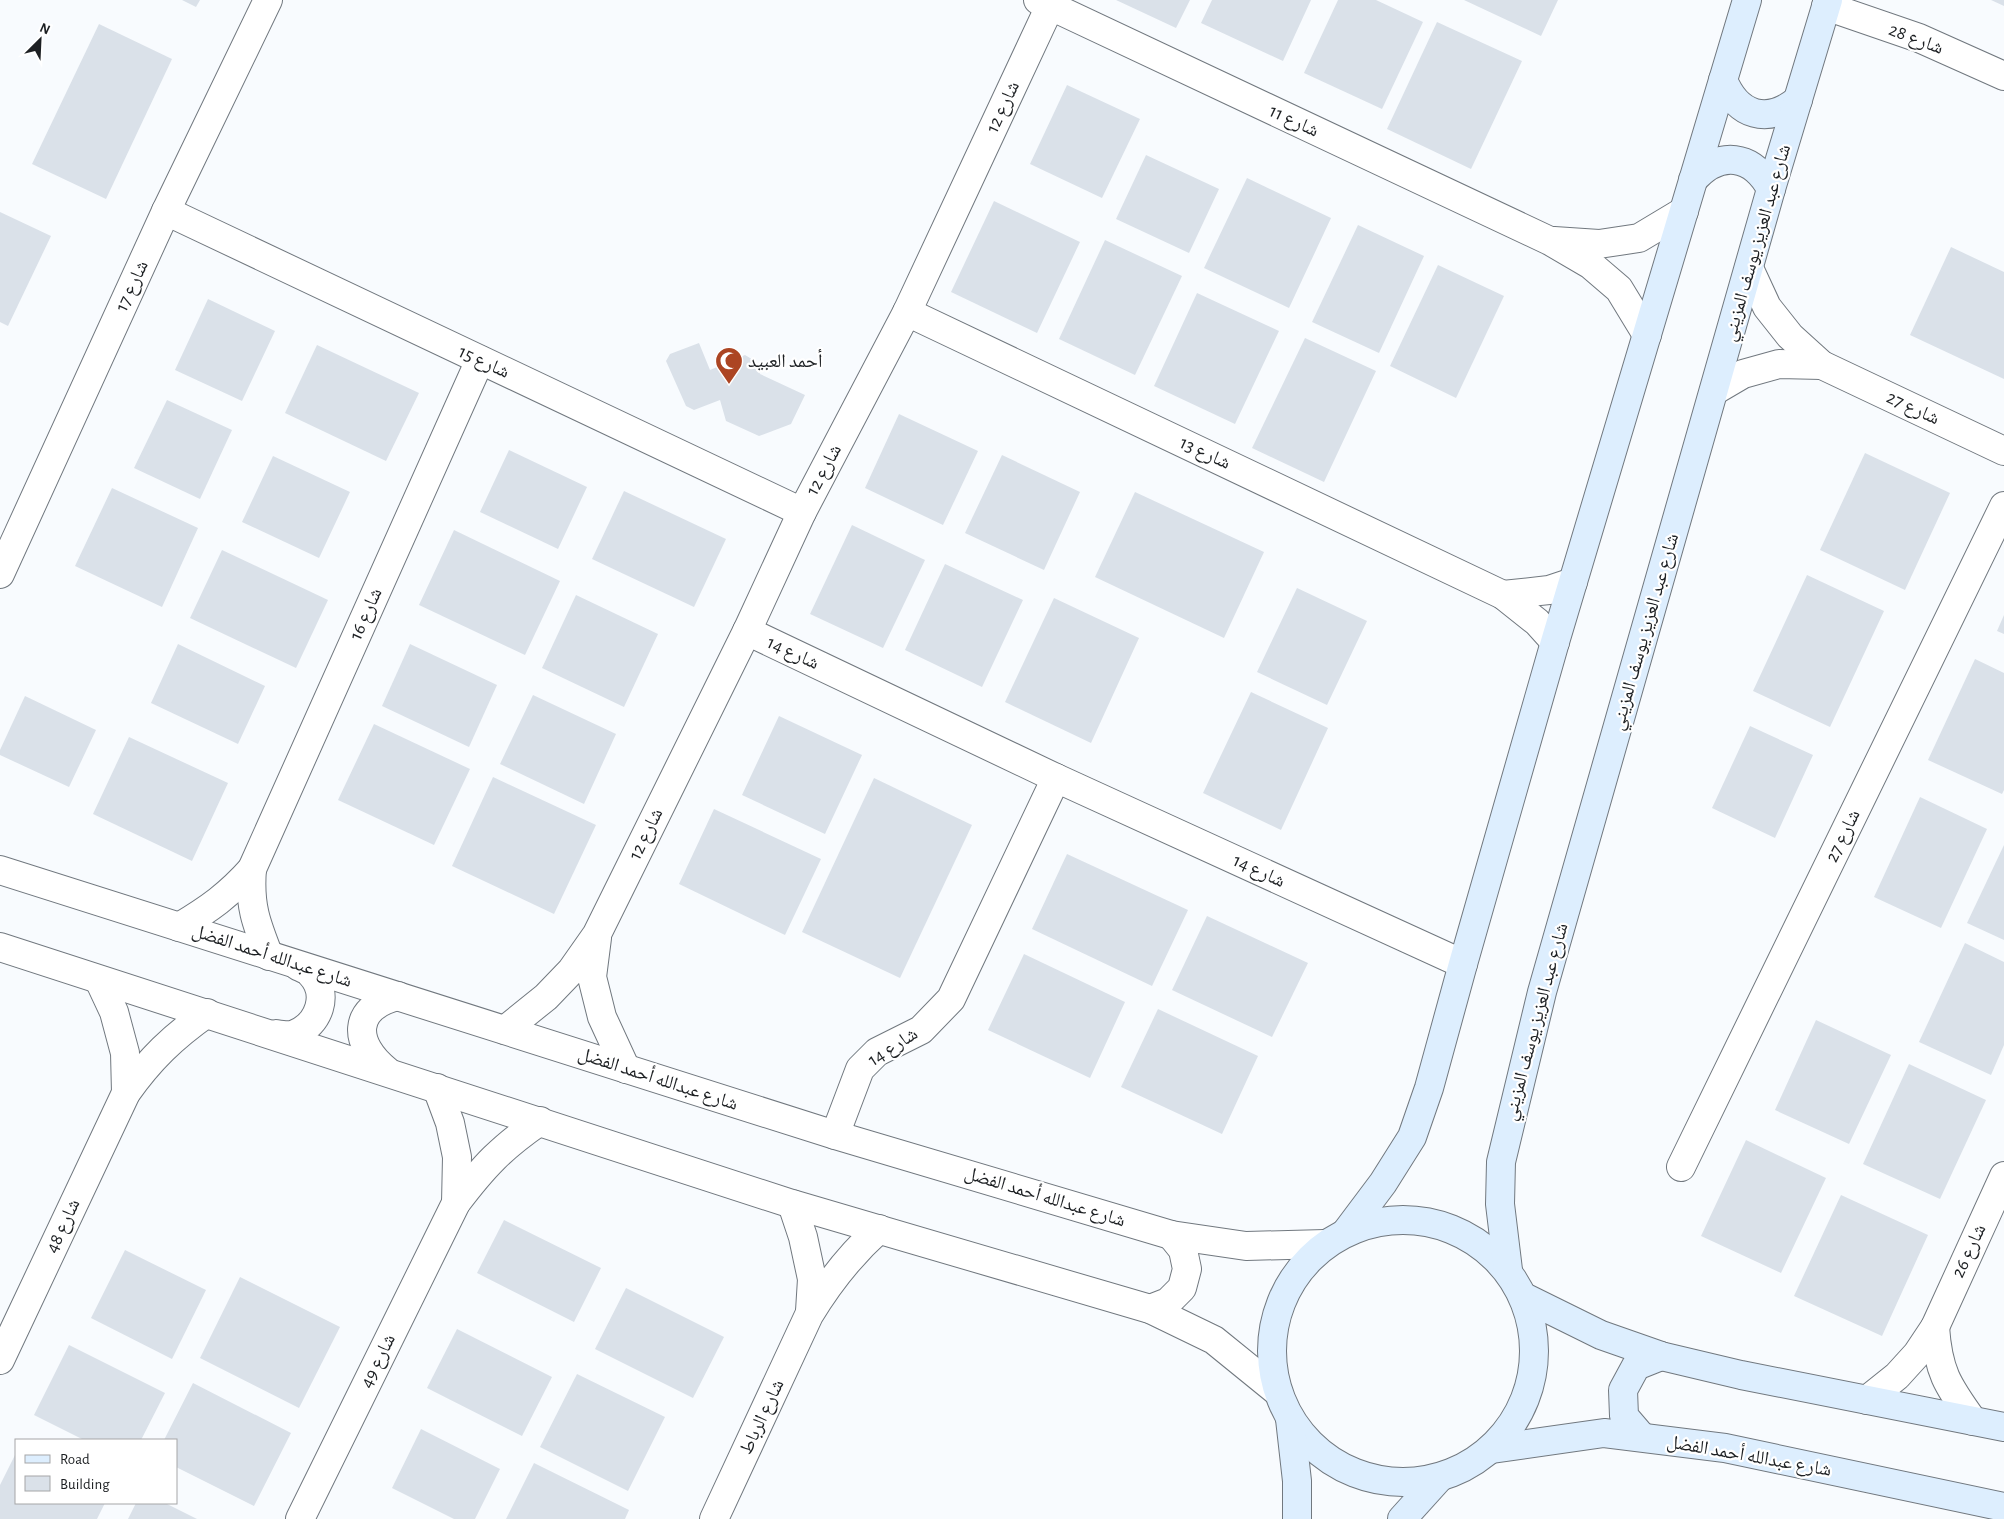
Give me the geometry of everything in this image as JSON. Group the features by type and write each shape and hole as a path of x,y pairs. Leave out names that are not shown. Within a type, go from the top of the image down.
{"street":[{"name":"شارع 17","path":"0,574 166,211 268,0"},
{"path":"1336,1237 1390,1219 1434,1223 1476,1240 1508,1270 1524,1297 1534,1328 1535,1362 1528,1394 1514,1424 1492,1448 1467,1466 1439,1478 1392,1482 1346,1470 1308,1443 1290,1419 1278,1392 1271,1363 1273,1326 1284,1292 1305,1261 1336,1237 1383,1183 1412,1137 1429,1088 1555,642 1747,0"},
{"name":"شارع 11","path":"1044,3 1550,241 1591,265 1619,289 1647,335"},
{"name":"شارع 12","path":"505,1030 546,997 571,971 597,934 747,630 802,512 907,312 1044,3"},
{"name":"شارع 28","path":"1827,3 1919,38 2004,76"},
{"name":"شارع عبد العزيز يوسف المزيني","path":"1508,1270 1500,1204 1501,1162 1510,1117 1542,992 1749,268 1827,3"},
{"path":"1723,80 1729,94 1740,106 1755,113 1770,114 1786,110 1798,100"},
{"path":"1693,180 1704,168 1719,161 1735,160 1751,165 1764,175 1772,189"},
{"name":"شارع 15","path":"166,211 802,512"},
{"name":"شارع 11","path":"1550,241 1599,244 1639,238 1684,211"},
{"name":"شارع 27","path":"1749,268 1767,307 1790,336 1822,365 2004,451"},
{"name":"شارع 13","path":"907,312 1503,595 1537,622 1555,642"},
{"name":"شارع 16","path":"179,927 213,907 233,890 252,869 480,360"},
{"name":"شارع 27","path":"1714,391 1743,374 1778,364 1822,365"},
{"name":"شارع 27","path":"1681,1167 2004,506"},
{"name":"شارع 13","path":"1503,595 1534,593 1573,582"},
{"name":"شارع 14","path":"747,630 1056,778 1463,964"},
{"name":"شارع 14","path":"835,1135 860,1069 877,1052 921,1030 951,999 1056,778"},
{"name":"شارع 16","path":"252,869 250,896 257,925 282,960"},
{"name":"شارع عبدالله أحمد الفضل","path":"0,870 835,1135 1171,1234 1246,1246 1336,1237"},
{"name":"شارع 12","path":"597,934 592,977 602,1017 626,1068"},
{"path":"0,947 274,1034 792,1204 1150,1309 1214,1340 1278,1392"},
{"path":"274,1034 293,1035 310,1026 320,1009 320,990 310,973 282,960"},
{"name":"شارع 48","path":"99,980 114,1012 125,1053 126,1093"},
{"path":"387,1072 373,1060 364,1046 362,1028 368,1012 382,1000 398,996"},
{"name":"شارع 48","path":"0,1360 126,1093 149,1062 178,1034 207,1013"},
{"name":"شارع 49","path":"437,1088 450,1123 457,1157 456,1203"},
{"name":"شارع 49","path":"300,1519 456,1203 483,1167 508,1142 540,1121"},
{"name":"شارع 26","path":"1867,1400 1897,1376 1917,1354 1935,1326 2004,1176"},
{"name":"شارع الرباط","path":"792,1204 803,1237 812,1279 810,1316"},
{"name":"شارع الرباط","path":"714,1519 810,1316 828,1284 852,1253 879,1229"},
{"path":"1150,1309 1168,1302 1182,1288 1187,1269 1183,1250 1171,1234"},
{"path":"1524,1297 1601,1334 1661,1356 1740,1375 2004,1427"},
{"name":"شارع 26","path":"1935,1326 1937,1357 1948,1386 1972,1421"},
{"path":"1642,1437 1624,1416 1622,1390 1636,1366 1661,1356"},
{"path":"1290,1419 1297,1481 1297,1519"},
{"name":"شارع عبدالله أحمد الفضل","path":"1492,1448 1604,1433 1642,1437 1725,1448 2004,1507"},
{"path":"1402,1519 1439,1478"}],"building":[{"path":"182,0 200,0 196,7"},
{"path":"1116,0 1190,0 1176,28"},
{"path":"1212,0 1311,0 1283,61 1201,23"},
{"path":"1338,0 1376,0 1423,22 1382,109 1304,73"},
{"path":"1464,0 1558,0 1541,36"},
{"path":"1991,0 2004,0 2004,6"},
{"path":"1437,22 1522,61 1471,169 1387,129"},
{"path":"99,24 172,59 106,199 32,164"},
{"path":"1067,85 1140,119 1102,198 1030,164"},
{"path":"1146,155 1219,189 1189,253 1116,219"},
{"path":"1247,178 1331,218 1289,308 1204,268"},
{"path":"994,201 1080,242 1037,333 951,292"},
{"path":"0,212 51,236 8,326 0,322"},
{"path":"1358,225 1424,256 1379,353 1312,322"},
{"path":"1105,240 1182,276 1135,375 1059,339"},
{"path":"1951,247 2004,272 2004,379 1910,335"},
{"path":"1438,265 1504,296 1456,398 1390,366"},
{"path":"1197,293 1279,331 1235,424 1154,386"},
{"path":"208,299 275,331 242,401 175,370"},
{"path":"1305,338 1376,371 1324,482 1252,448"},
{"name":"أحمد العبيد","path":"699,343 710,370 745,355 755,361 760,374 805,395 791,424 759,436 726,421 720,400 694,410 686,406 666,361 670,354"},
{"path":"317,345 419,393 386,461 285,413"},
{"path":"167,400 232,430 200,499 134,468"},
{"path":"899,414 978,451 943,525 865,488"},
{"path":"509,450 587,487 558,549 480,512"},
{"path":"1865,453 1950,493 1905,590 1820,550"},
{"path":"1002,455 1080,492 1044,570 965,533"},
{"path":"273,456 350,492 319,558 242,522"},
{"path":"112,488 198,528 162,607 75,566"},
{"path":"624,491 726,539 694,607 592,559"},
{"path":"1135,492 1264,552 1224,638 1095,577"},
{"path":"852,525 925,560 883,648 810,614"},
{"path":"454,530 560,581 525,655 419,605"},
{"path":"222,550 328,600 296,668 190,618"},
{"path":"945,564 1023,600 982,687 905,650"},
{"path":"1807,575 1884,611 1830,727 1753,691"},
{"path":"1297,588 1367,621 1327,705 1257,672"},
{"path":"576,595 658,634 624,707 542,668"},
{"path":"1054,598 1139,638 1091,743 1005,702"},
{"path":"2004,615 2004,634 1997,631"},
{"path":"178,644 265,686 238,744 151,703"},
{"path":"410,644 497,685 469,747 382,706"},
{"path":"1975,659 2004,673 2004,790 2002,794 1928,760"},
{"path":"1251,692 1328,728 1281,830 1203,793"},
{"path":"533,695 616,734 584,804 500,764"},
{"path":"25,696 96,730 69,787 0,755 0,750"},
{"path":"779,716 862,755 825,834 742,795"},
{"path":"374,724 470,769 434,845 338,800"},
{"path":"1750,726 1813,755 1775,838 1712,808"},
{"path":"129,737 228,783 192,861 93,814"},
{"path":"493,777 596,825 554,914 452,866"},
{"path":"874,778 972,825 900,978 802,932"},
{"path":"1920,797 1987,829 1941,928 1874,897"},
{"path":"714,809 821,859 785,935 679,884"},
{"path":"2004,845 2004,940 1967,923"},
{"path":"1067,854 1188,910 1152,986 1032,929"},
{"path":"1207,916 1308,963 1272,1037 1172,990"},
{"path":"1965,943 2004,962 2004,1045 1991,1075 1919,1042"},
{"path":"1024,954 1125,1002 1090,1078 988,1030"},
{"path":"1158,1009 1258,1056 1222,1134 1121,1087"},
{"path":"1816,1020 1891,1055 1849,1144 1775,1110"},
{"path":"1909,1064 1986,1100 1940,1199 1863,1164"},
{"path":"1746,1140 1826,1178 1781,1273 1701,1236"},
{"path":"1841,1195 1928,1235 1882,1336 1794,1296"},
{"path":"504,1220 601,1268 574,1322 477,1273"},
{"path":"125,1250 206,1290 172,1359 91,1318"},
{"path":"240,1277 340,1327 299,1408 200,1358"},
{"path":"626,1288 724,1337 693,1398 595,1349"},
{"path":"457,1329 552,1377 522,1436 427,1388"},
{"path":"69,1345 165,1393 142,1439 82,1439 34,1415"},
{"path":"577,1374 665,1417 628,1491 540,1447"},
{"path":"193,1383 291,1433 254,1506 178,1468 178,1439 165,1439"},
{"path":"421,1429 500,1469 475,1519 454,1519 392,1488"},
{"path":"15,1455 15,1504 104,1504 97,1519 0,1519 0,1485"},
{"path":"534,1463 629,1510 625,1519 506,1519"},
{"path":"136,1504 167,1504 197,1519 128,1519"}],"place":[{"name":"أحمد العبيد","path":"729,385"}]}
